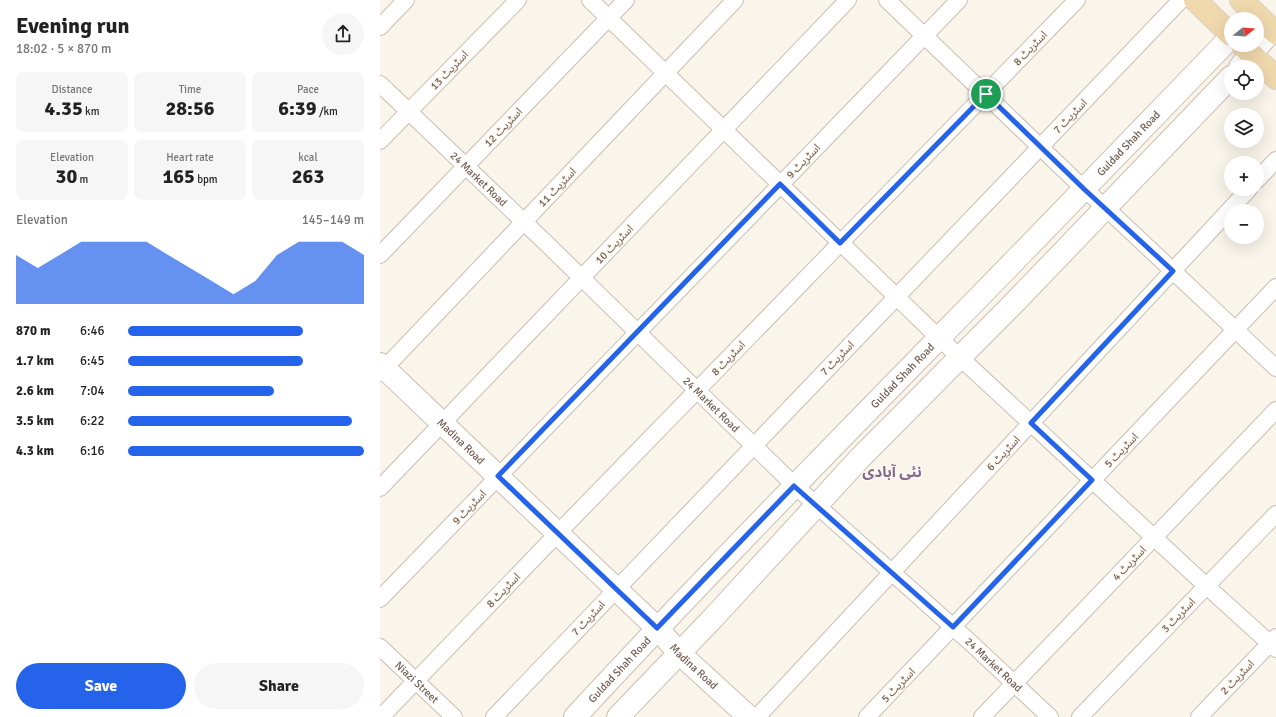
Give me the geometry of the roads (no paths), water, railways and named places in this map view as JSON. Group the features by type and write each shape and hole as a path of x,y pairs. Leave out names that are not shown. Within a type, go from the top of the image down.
{"main road":[{"path":"1195,0 1224,29"},
{"path":"1247,10 1274,32"},
{"path":"1245,56 1276,78"}],"street":[{"path":"380,26 406,0"},
{"name":"اسٹریٹ 13","path":"380,141 518,0"},
{"path":"590,0 939,338 1206,586 1274,643"},
{"name":"اسٹریٹ 12","path":"380,255 626,0"},
{"name":"اسٹریٹ 11","path":"382,369 735,0"},
{"name":"اسٹریٹ 10","path":"380,488 848,0"},
{"path":"887,0 1084,189 1276,368"},
{"name":"اسٹریٹ 9","path":"380,599 959,0"},
{"name":"اسٹریٹ 8","path":"381,717 1077,0"},
{"name":"اسٹریٹ 7","path":"494,717 1181,0"},
{"path":"1245,56 1274,32"},
{"name":"Guldad Shah Road","path":"576,717 657,628 1224,43"},
{"name":"24 Market Road","path":"380,84 638,332 794,486 953,627 1050,717"},
{"path":"618,717 680,653 860,458 1016,301 1224,84"},
{"path":"1264,173 1276,160"},
{"name":"اسٹریٹ 6","path":"757,717 1243,196"},
{"name":"اسٹریٹ 5","path":"867,717 1276,287"},
{"name":"Madina Road","path":"382,369 498,476 657,628 680,653 749,717"},
{"name":"اسٹریٹ 4","path":"982,717 1276,410"},
{"name":"اسٹریٹ 3","path":"1080,717 1276,514"},
{"name":"اسٹریٹ 2","path":"1199,717 1274,643"},
{"name":"Niazi Street","path":"380,647 454,717"}],"district":[{"name":"نئی آبادی","path":"892,472"}]}
